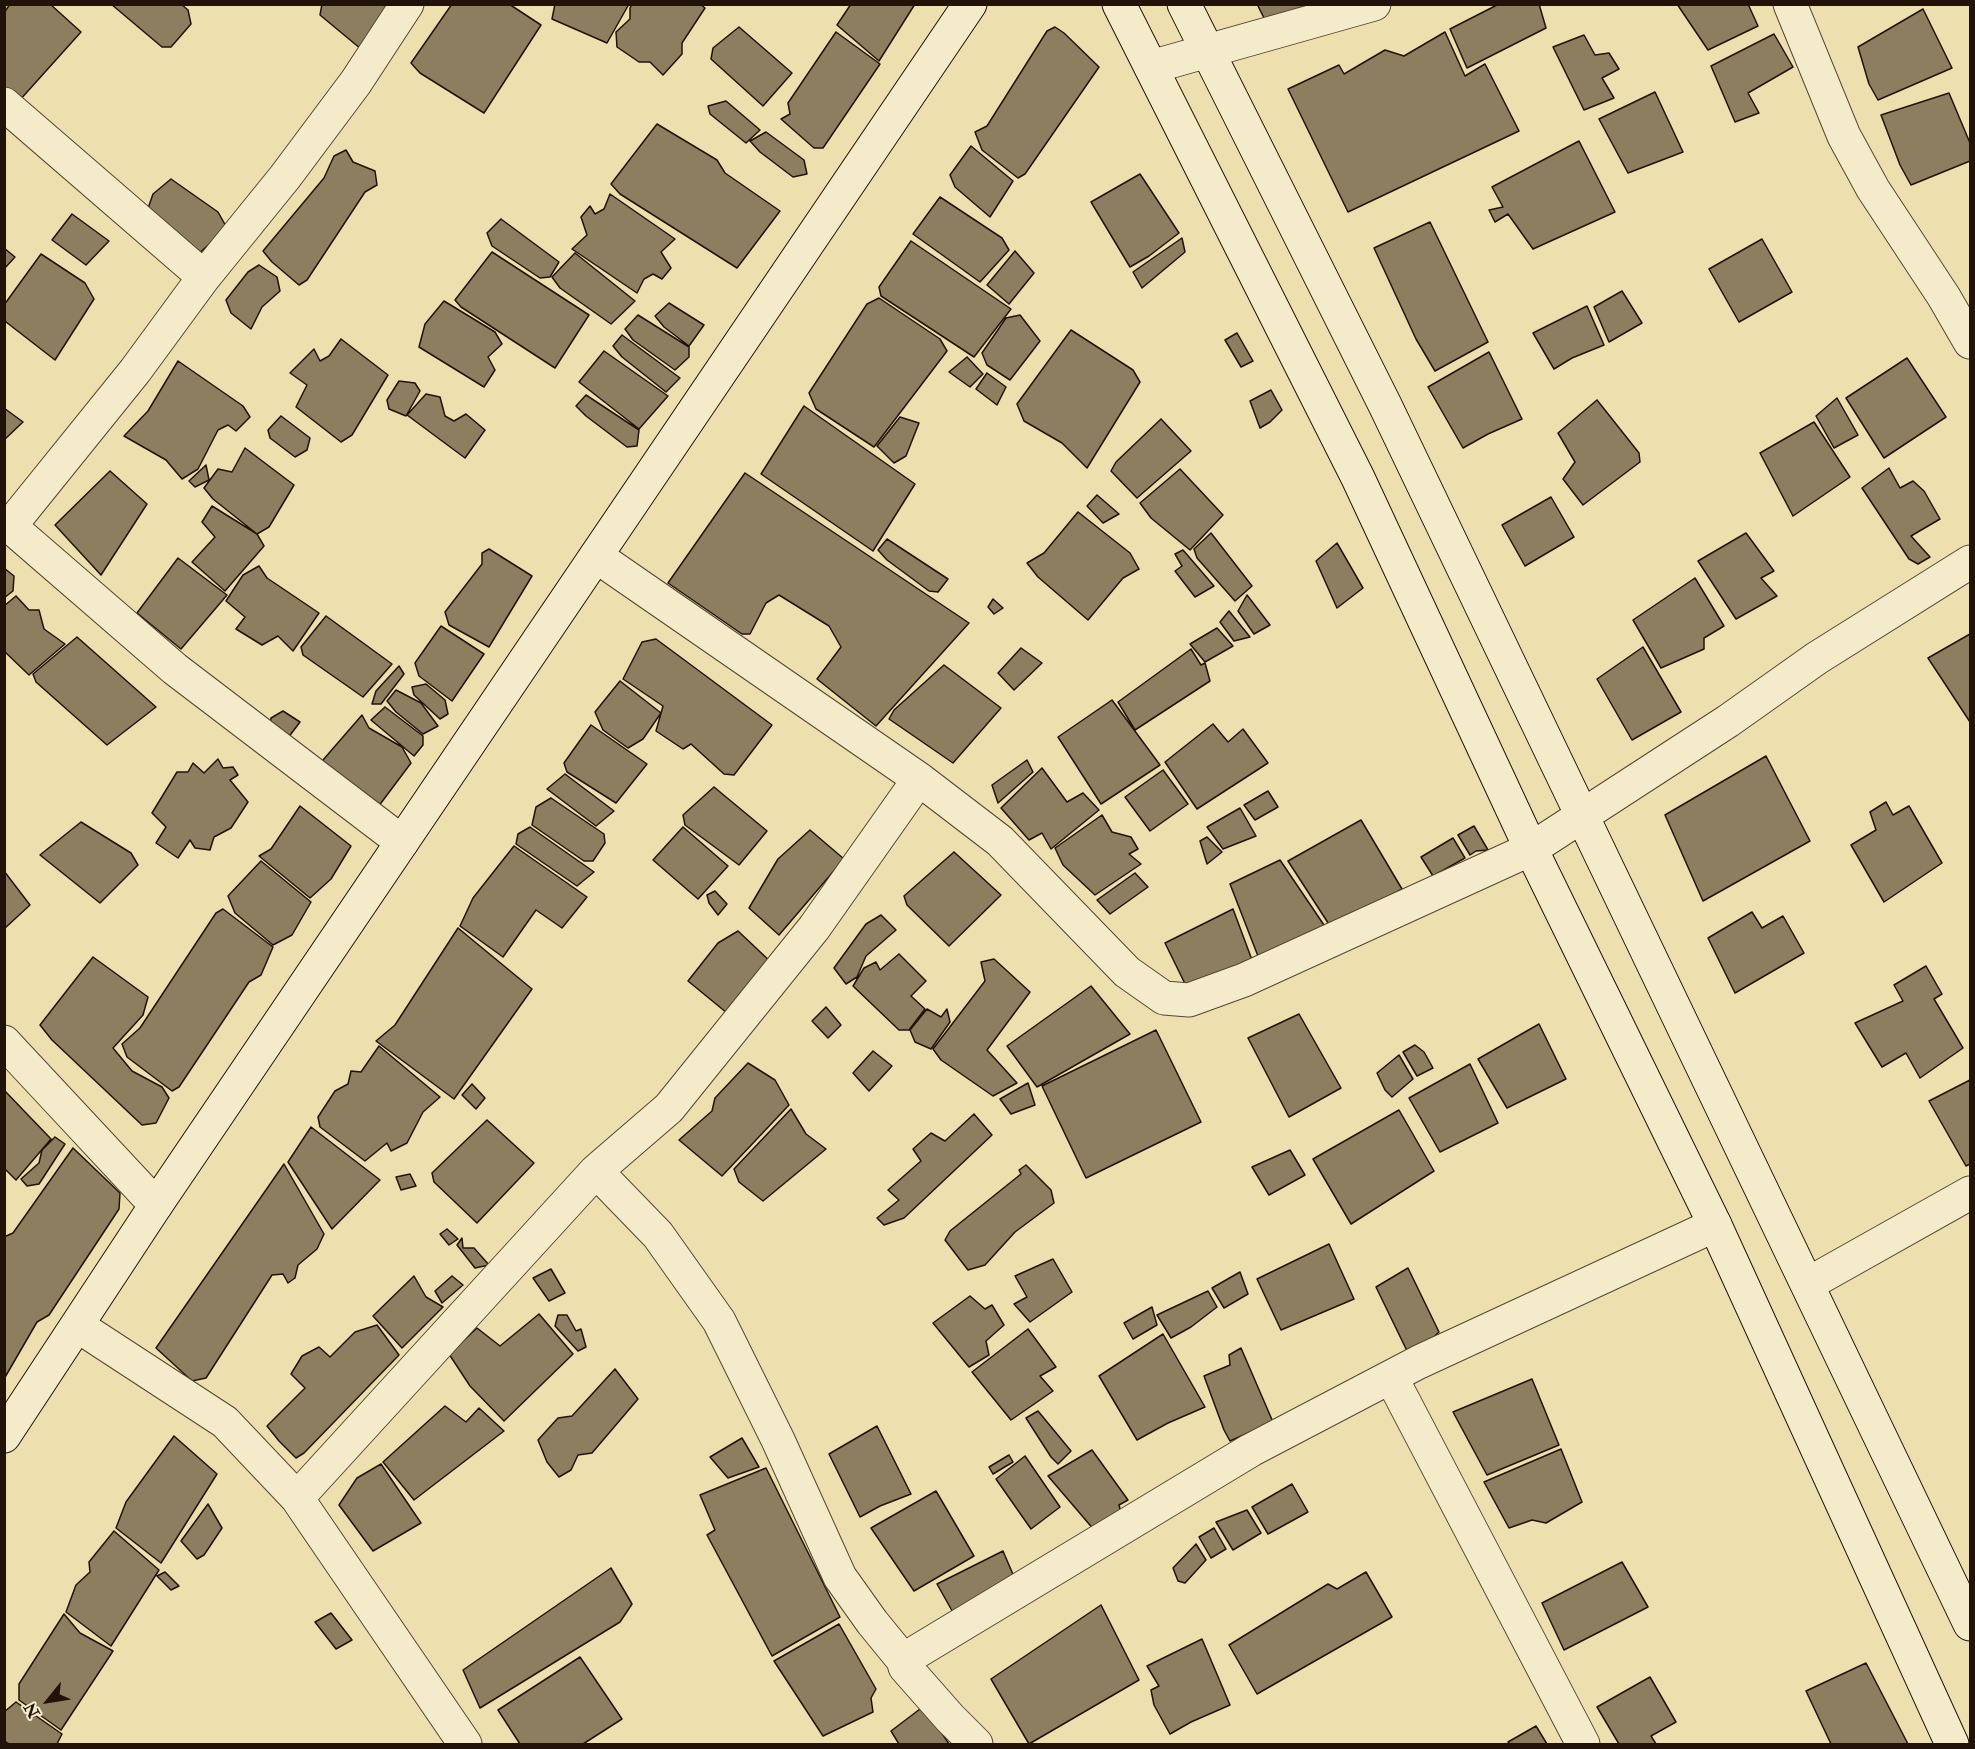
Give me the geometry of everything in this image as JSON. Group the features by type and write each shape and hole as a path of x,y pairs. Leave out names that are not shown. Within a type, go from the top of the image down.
{"street":[{"path":"402,842 175,669 7,524 135,371 204,278 285,177 356,82 407,4"},
{"path":"4,1436 156,1205 970,4"},
{"path":"1119,4 1358,478 1531,849 1715,1225 1952,1744"},
{"path":"1184,4 1385,405 1581,818 1971,1624"},
{"path":"1151,67 1374,4"},
{"path":"1790,4 1844,136 1873,189 1971,342"},
{"path":"4,104 204,278"},
{"path":"596,556 919,779 1000,841 1127,972 1164,998 1190,1000 1244,980 1531,849 1728,721 1817,658 1971,562"},
{"path":"297,1498 596,1171 669,1108 814,928 919,779"},
{"path":"4,1042 156,1205"},
{"path":"596,1171 658,1235 719,1321 778,1440 840,1577 903,1660 912,1676 976,1744"},
{"path":"1808,1284 1971,1193"},
{"path":"903,1660 1251,1450 1430,1357 1715,1225"},
{"path":"78,1326 225,1422 297,1498 465,1744"},
{"path":"1391,1377 1583,1744"}],"building":[{"path":"10,4 50,4 81,32 19,101 4,89 4,13"},
{"path":"111,4 181,4 188,10 191,24 171,47 162,47"},
{"path":"322,4 391,4 367,54 320,15"},
{"path":"452,4 509,4 541,25 484,113 420,73 411,63"},
{"path":"555,4 629,4 607,43 552,19"},
{"path":"632,4 700,4 705,8 682,43 682,54 663,75 650,62 639,62 617,47 616,32 630,19"},
{"path":"851,4 915,4 879,61 837,25"},
{"path":"1257,4 1335,4 1269,28"},
{"path":"1499,4 1539,4 1546,28 1467,68 1450,29"},
{"path":"1677,4 1748,4 1758,26 1708,50"},
{"path":"1923,9 1952,68 1878,100 1869,84 1858,47"},
{"path":"739,27 792,73 763,106 711,59 713,48"},
{"path":"1055,27 1099,67 1025,174 1018,178 982,150 975,132 987,126 1047,31"},
{"path":"836,32 880,64 823,148 814,148 781,119 790,114 788,103"},
{"path":"1445,32 1465,76 1485,64 1519,131 1348,212 1288,89 1339,65 1344,74 1385,50 1404,56"},
{"path":"1774,34 1793,67 1748,93 1759,113 1735,122 1711,66"},
{"path":"1584,35 1595,55 1609,53 1619,69 1602,78 1614,98 1584,110 1553,47"},
{"path":"1655,92 1683,152 1628,173 1599,119"},
{"path":"1949,93 1970,143 1970,161 1911,185 1900,165 1881,115"},
{"path":"726,101 760,130 746,143 710,114 708,106"},
{"path":"657,124 717,160 725,173 780,211 737,268 620,194 611,184"},
{"path":"766,132 804,160 807,174 793,177 760,152 750,141"},
{"path":"1579,141 1615,212 1533,249 1508,214 1495,222 1489,210 1503,207 1492,187"},
{"path":"971,146 1013,181 990,217 955,187 950,175"},
{"path":"346,150 353,162 375,171 377,185 365,192 307,280 299,285 272,262 263,251 324,178 334,156"},
{"path":"1140,174 1179,233 1130,267 1091,202"},
{"path":"171,179 218,212 227,228 195,257 146,214 153,194"},
{"path":"610,194 675,239 661,252 671,268 662,279 653,274 644,279 637,293 572,249 587,235 581,217 590,206 595,214 604,209"},
{"path":"940,197 1002,238 1009,250 980,282 913,234"},
{"path":"72,214 109,241 86,265 52,240"},
{"path":"501,219 559,262 550,277 540,278 492,246 487,233"},
{"path":"1430,222 1488,342 1435,371 1416,339 1374,248"},
{"path":"1182,238 1185,252 1142,288 1133,272"},
{"path":"1762,239 1792,292 1739,322 1709,269"},
{"path":"911,241 1011,309 974,357 881,296 879,287"},
{"path":"4,248 15,257 4,269"},
{"path":"1015,251 1034,273 1009,304 987,285"},
{"path":"492,252 589,315 555,368 461,307 455,300"},
{"path":"575,253 635,301 611,324 560,288 552,277"},
{"path":"41,254 85,283 94,299 55,360 6,322 4,317 4,305"},
{"path":"259,265 277,277 280,291 262,307 251,329 231,313 226,300 248,272"},
{"path":"1622,291 1642,323 1609,342 1594,307"},
{"path":"879,298 940,339 947,351 874,447 816,409 809,393 867,304"},
{"path":"444,301 495,332 502,344 488,357 495,370 484,387 419,347 425,324"},
{"path":"669,303 704,325 689,346 664,327 655,316"},
{"path":"1587,306 1604,345 1572,358 1554,369 1533,333"},
{"path":"638,315 689,347 689,357 675,370 633,340 625,329"},
{"path":"1020,315 1040,341 1010,380 987,365 982,353 1006,318"},
{"path":"1071,330 1133,370 1140,382 1087,468 1062,443 1024,421 1017,404"},
{"path":"1237,333 1253,361 1241,367 1225,340"},
{"path":"622,335 680,378 666,392 622,357 613,346"},
{"path":"341,339 388,375 352,435 341,442 296,407 307,385 290,373 314,349 320,361 329,356"},
{"path":"604,351 668,396 639,429 579,382"},
{"path":"1489,352 1522,419 1463,448 1428,387"},
{"path":"967,357 983,374 970,387 949,372"},
{"path":"1907,358 1946,417 1884,458 1846,398"},
{"path":"178,361 243,406 250,417 236,431 228,425 218,430 198,469 182,479 166,460 124,436 148,411"},
{"path":"987,373 1006,387 997,405 976,389"},
{"path":"399,381 415,383 420,391 406,416 389,409 387,400"},
{"path":"1271,390 1282,410 1260,428 1250,401"},
{"path":"426,394 440,397 445,416 454,421 466,414 485,430 465,458 407,415"},
{"path":"586,395 639,430 637,446 627,447 576,406"},
{"path":"1837,398 1858,435 1834,448 1816,416"},
{"path":"1597,400 1639,453 1640,462 1583,505 1563,479 1575,462 1558,433"},
{"path":"804,406 915,484 873,551 761,474"},
{"path":"4,408 23,422 4,440"},
{"path":"281,416 310,438 307,450 295,457 270,438 268,430"},
{"path":"900,417 919,423 906,456 894,463 877,446"},
{"path":"1161,419 1191,451 1137,498 1111,471 1116,462"},
{"path":"1814,422 1850,477 1793,516 1760,453"},
{"path":"245,448 294,485 269,527 257,534 213,499 204,488 218,469 232,472"},
{"path":"206,465 209,480 195,487 189,481"},
{"path":"1889,468 1900,488 1913,481 1924,491 1940,519 1911,536 1930,557 1918,564 1909,559 1862,488"},
{"path":"1180,469 1223,515 1190,550 1151,518 1140,503"},
{"path":"110,471 147,504 101,575 55,525"},
{"path":"745,473 969,623 876,726 817,679 841,647 829,626 779,595 766,603 750,634 742,634 668,583"},
{"path":"1097,495 1119,514 1103,523 1087,506"},
{"path":"1551,497 1574,537 1525,566 1502,525"},
{"path":"212,506 257,534 264,546 225,591 192,562 215,537 202,522"},
{"path":"1078,512 1130,553 1139,569 1123,578 1088,620 1038,577 1027,563 1044,553"},
{"path":"1211,533 1252,586 1235,601 1197,558 1194,549"},
{"path":"1746,533 1774,571 1761,578 1777,596 1736,619 1698,561"},
{"path":"887,539 948,579 938,592 929,591 887,560 878,550"},
{"path":"1337,543 1363,588 1337,608 1316,561"},
{"path":"489,549 532,576 489,647 449,625 445,612 482,564 482,553"},
{"path":"1183,550 1214,586 1195,597 1175,571 1182,566 1175,554"},
{"path":"178,558 227,595 181,649 137,613"},
{"path":"259,566 267,578 319,613 293,651 278,636 262,645 236,629 245,617 226,601 243,575"},
{"path":"4,568 14,576 13,591 4,598"},
{"path":"1695,578 1724,626 1704,638 1704,649 1661,668 1633,620"},
{"path":"1247,595 1270,625 1254,634 1238,611"},
{"path":"16,596 29,610 39,610 44,629 65,644 29,675 4,651 4,606"},
{"path":"993,599 1003,608 994,614 988,607"},
{"path":"1229,611 1250,637 1234,641 1220,622"},
{"path":"326,616 392,664 363,697 303,655 301,647"},
{"path":"441,626 484,654 452,701 419,676 415,663"},
{"path":"1217,628 1233,646 1205,662 1190,644"},
{"path":"1970,634 1970,722 1928,658"},
{"path":"77,637 156,707 107,745 36,682 33,674"},
{"path":"656,639 772,725 734,775 724,774 691,744 683,749 656,731 663,706 623,679 642,642"},
{"path":"1643,647 1681,712 1632,740 1597,679"},
{"path":"1021,648 1042,663 1014,690 998,673"},
{"path":"1191,649 1201,665 1205,663 1210,681 1135,730 1118,702"},
{"path":"944,665 1001,708 953,763 889,719 894,710"},
{"path":"399,666 404,674 381,704 372,704 376,691"},
{"path":"620,681 661,713 643,739 628,748 603,730 595,712"},
{"path":"426,684 445,700 448,714 440,719 414,695 412,687"},
{"path":"396,690 421,703 438,726 423,734 396,712 387,701"},
{"path":"1112,700 1160,765 1101,804 1058,737"},
{"path":"385,707 423,736 423,745 414,756 371,720"},
{"path":"283,711 300,722 285,742 270,728 271,718"},
{"path":"362,715 369,728 402,747 411,763 375,811 330,777 323,760"},
{"path":"1213,724 1228,742 1243,729 1268,763 1197,809 1165,762"},
{"path":"591,725 647,764 616,803 567,772 564,763"},
{"path":"1766,756 1810,841 1703,901 1665,815"},
{"path":"218,759 223,768 233,767 238,775 230,780 248,802 231,828 214,837 210,850 195,848 190,840 178,858 156,843 166,827 152,813 177,772 188,772 193,763 204,773"},
{"path":"1027,760 1033,772 998,803 992,785"},
{"path":"1042,768 1067,802 1083,793 1099,810 1051,849 1042,833 1029,840 1001,808"},
{"path":"1163,770 1188,804 1150,831 1125,797"},
{"path":"565,774 614,811 596,826 547,789"},
{"path":"714,787 767,831 739,865 685,825 683,815"},
{"path":"1268,791 1278,807 1255,820 1244,805"},
{"path":"551,798 604,834 605,843 593,861 584,861 532,825 536,807"},
{"path":"1886,802 1893,815 1909,806 1942,863 1884,902 1851,845 1876,830 1870,812"},
{"path":"300,806 351,846 331,879 310,898 259,856 271,849"},
{"path":"1240,808 1256,836 1223,849 1207,827"},
{"path":"1102,815 1112,832 1131,837 1138,849 1129,854 1141,864 1095,895 1063,865 1055,848"},
{"path":"1361,820 1402,889 1332,929 1288,861"},
{"path":"81,822 131,853 138,865 100,903 40,855"},
{"path":"1474,826 1488,850 1476,851 1470,855 1458,835"},
{"path":"530,827 594,872 577,886 516,844 518,834"},
{"path":"683,827 728,866 698,899 653,860"},
{"path":"810,830 844,859 779,935 749,908 778,859"},
{"path":"1207,837 1222,852 1207,864 1200,841"},
{"path":"1453,838 1465,858 1433,876 1421,857"},
{"path":"514,846 587,897 562,928 536,910 503,957 460,926 473,898"},
{"path":"954,852 1001,895 949,946 907,905 904,896"},
{"path":"1280,860 1328,931 1263,969 1230,884"},
{"path":"261,861 311,902 292,935 273,945 235,913 228,896"},
{"path":"4,871 30,905 4,929"},
{"path":"1135,873 1148,887 1110,914 1097,900"},
{"path":"715,891 727,904 718,915 709,903 707,895"},
{"path":"223,909 273,947 261,975 249,982 179,1087 172,1091 127,1057 122,1044 140,1028 216,913"},
{"path":"1233,909 1255,968 1192,998 1165,943"},
{"path":"1752,912 1762,928 1783,916 1804,953 1735,993 1708,938"},
{"path":"881,915 896,930 866,956 857,977 846,984 834,968 866,924"},
{"path":"458,928 532,989 454,1099 376,1041 395,1025"},
{"path":"738,931 774,965 727,1013 688,981 718,943"},
{"path":"899,954 926,981 911,996 925,1009 909,1030 899,1030 853,986 864,968 876,962 880,970"},
{"path":"93,957 148,997 143,1015 113,1048 132,1071 162,1087 169,1098 156,1123 142,1125 52,1040 40,1025"},
{"path":"994,959 1030,992 987,1050 1017,1083 993,1096 941,1060 933,1049 985,981 981,962"},
{"path":"1926,966 1942,994 1934,999 1963,1048 1920,1078 1906,1053 1882,1067 1855,1023 1903,1001 1894,985"},
{"path":"1091,986 1130,1034 1037,1087 1007,1046"},
{"path":"826,1007 841,1025 828,1038 812,1021"},
{"path":"927,1009 941,1017 947,1009 950,1022 931,1049 915,1042 910,1030"},
{"path":"1299,1014 1341,1088 1289,1117 1248,1038"},
{"path":"1539,1024 1566,1079 1507,1108 1478,1059"},
{"path":"1156,1030 1201,1122 1086,1178 1042,1086"},
{"path":"1415,1045 1424,1052 1433,1068 1417,1076 1403,1052"},
{"path":"379,1046 440,1097 423,1112 407,1143 391,1151 387,1143 365,1161 320,1127 318,1117 335,1091 348,1084 351,1071 361,1072"},
{"path":"873,1051 892,1066 869,1091 853,1073"},
{"path":"1399,1055 1413,1079 1392,1097 1385,1090 1377,1073"},
{"path":"748,1063 775,1080 789,1105 722,1176 679,1140 712,1111 715,1098"},
{"path":"1470,1064 1498,1123 1440,1152 1409,1098"},
{"path":"1970,1080 1970,1164 1966,1166 1929,1101"},
{"path":"1028,1083 1035,1105 1011,1114 1000,1099"},
{"path":"472,1084 485,1098 476,1109 462,1095"},
{"path":"4,1090 51,1139 16,1180 4,1168"},
{"path":"791,1109 806,1134 826,1149 763,1201 739,1182 734,1169"},
{"path":"1399,1110 1434,1171 1351,1224 1313,1159"},
{"path":"974,1114 992,1135 904,1218 884,1225 877,1218 899,1200 888,1190 921,1161 913,1149 931,1133 945,1141"},
{"path":"487,1120 534,1163 477,1223 434,1182 432,1173"},
{"path":"311,1127 380,1180 332,1229 288,1162"},
{"path":"55,1137 65,1144 39,1184 27,1186 21,1179 39,1163 42,1150"},
{"path":"73,1148 120,1193 119,1209 49,1315 37,1322 4,1379 4,1237 13,1233"},
{"path":"1290,1150 1305,1175 1269,1195 1252,1167"},
{"path":"284,1164 324,1234 317,1249 298,1265 295,1278 288,1283 283,1274 272,1275 206,1378 192,1381 156,1348"},
{"path":"1026,1165 1051,1190 1054,1203 1015,1232 985,1265 968,1270 945,1240 950,1231 1021,1174 1019,1170"},
{"path":"410,1174 416,1186 401,1190 396,1177"},
{"path":"447,1229 458,1239 449,1245 440,1234"},
{"path":"462,1238 463,1248 474,1248 489,1265 475,1268 457,1245"},
{"path":"1329,1244 1354,1299 1281,1330 1257,1279"},
{"path":"1053,1259 1072,1292 1030,1322 1014,1304 1027,1297 1015,1276"},
{"path":"1408,1268 1439,1332 1424,1346 1409,1355 1376,1287"},
{"path":"551,1269 565,1293 549,1301 533,1278"},
{"path":"1240,1272 1248,1294 1224,1308 1212,1288"},
{"path":"414,1276 426,1297 443,1307 402,1348 373,1316"},
{"path":"452,1276 463,1285 442,1303 435,1291"},
{"path":"1208,1291 1217,1307 1191,1327 1171,1338 1157,1315"},
{"path":"970,1296 985,1309 992,1305 1004,1325 986,1341 989,1355 969,1367 933,1323"},
{"path":"1152,1307 1157,1325 1133,1339 1124,1323"},
{"path":"539,1314 573,1354 504,1421 470,1386 449,1354 477,1328 500,1346"},
{"path":"558,1315 567,1315 576,1331 581,1329 586,1347 578,1351 555,1326"},
{"path":"377,1325 399,1355 304,1453 296,1458 267,1426 305,1388 291,1374 302,1356 319,1347 330,1357 355,1332"},
{"path":"1028,1329 1056,1367 1040,1376 1053,1391 1011,1420 972,1372"},
{"path":"1163,1334 1205,1407 1137,1440 1099,1376"},
{"path":"1241,1348 1273,1422 1230,1441 1204,1376 1230,1365 1229,1355"},
{"path":"615,1369 638,1399 592,1453 578,1455 571,1470 559,1477 547,1462 538,1440 558,1418 572,1416"},
{"path":"1532,1379 1559,1445 1487,1475 1453,1412"},
{"path":"445,1406 466,1422 479,1408 504,1431 414,1500 383,1462"},
{"path":"1038,1411 1071,1451 1058,1464 1026,1418"},
{"path":"877,1426 911,1494 880,1506 860,1517 829,1454"},
{"path":"174,1436 217,1474 161,1563 116,1528 126,1502"},
{"path":"742,1438 759,1467 728,1478 710,1457"},
{"path":"1561,1449 1582,1502 1546,1523 1532,1520 1509,1528 1484,1482"},
{"path":"1092,1450 1128,1500 1119,1505 1123,1520 1101,1538 1048,1476"},
{"path":"1009,1455 1013,1462 993,1474 989,1467"},
{"path":"1025,1456 1060,1507 1031,1529 996,1479"},
{"path":"381,1464 421,1523 373,1551 339,1505 357,1478"},
{"path":"766,1468 840,1617 772,1656 707,1535 715,1530 700,1495"},
{"path":"1292,1484 1308,1512 1268,1534 1252,1507"},
{"path":"936,1491 974,1556 914,1591 871,1528"},
{"path":"208,1504 222,1528 204,1555 197,1559 181,1541"},
{"path":"1247,1510 1261,1533 1233,1550 1216,1522"},
{"path":"1214,1528 1226,1549 1211,1558 1199,1537"},
{"path":"114,1531 159,1570 111,1646 66,1612 76,1585 90,1572 89,1562"},
{"path":"1196,1544 1206,1560 1185,1583 1178,1581 1173,1568"},
{"path":"1003,1551 1018,1586 955,1616 937,1584"},
{"path":"1622,1562 1648,1607 1564,1650 1542,1603"},
{"path":"611,1568 632,1604 620,1622 480,1708 463,1670"},
{"path":"165,1572 179,1586 171,1590 157,1576"},
{"path":"1366,1572 1392,1617 1257,1694 1229,1645 1328,1584 1337,1589"},
{"path":"1101,1605 1139,1680 1029,1744 991,1679"},
{"path":"331,1613 352,1640 336,1649 315,1622"},
{"path":"64,1614 80,1633 113,1651 61,1730 19,1700 19,1684"},
{"path":"839,1624 876,1689 871,1698 873,1712 823,1736 774,1661"},
{"path":"1202,1639 1230,1705 1170,1734 1154,1705 1151,1690 1159,1686 1147,1666"},
{"path":"580,1657 622,1719 583,1744 520,1744 498,1710"},
{"path":"1866,1663 1908,1744 1831,1744 1806,1691"},
{"path":"1650,1677 1676,1722 1651,1736 1656,1744 1619,1744 1597,1707"},
{"path":"16,1702 62,1734 57,1744 9,1744 4,1741 4,1712"},
{"path":"924,1706 949,1744 899,1744 891,1731"},
{"path":"1536,1726 1547,1744 1510,1744 1508,1742"}]}
